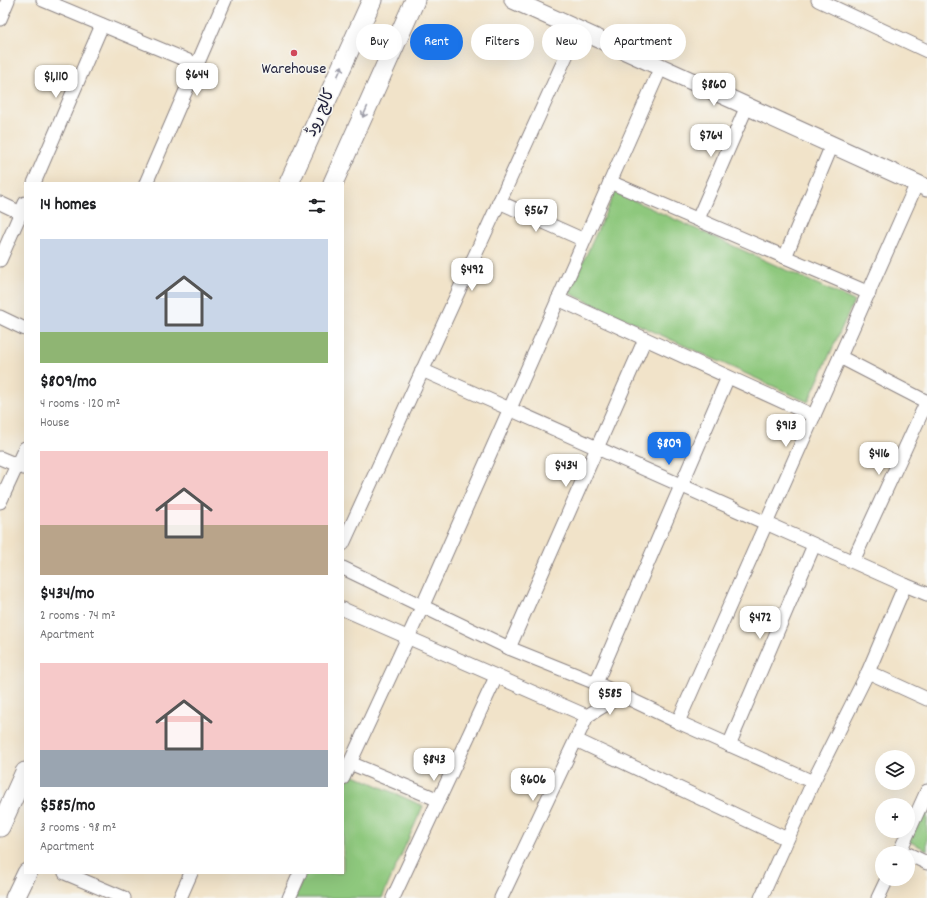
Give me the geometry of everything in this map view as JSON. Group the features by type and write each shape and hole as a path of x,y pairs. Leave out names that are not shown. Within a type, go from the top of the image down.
{"main road":[{"name":"کالج روڈ","path":"289,182 372,0"},
{"path":"333,182 415,0"},
{"path":"0,828 24,774"},
{"path":"15,898 27,874"}],"street":[{"path":"0,19 8,0"},
{"path":"43,0 198,65"},
{"path":"146,182 225,0"},
{"path":"513,0 565,24"},
{"path":"818,0 927,51"},
{"path":"34,182 102,25"},
{"path":"592,36 922,186 869,292 678,722"},
{"path":"344,542 564,60"},
{"path":"344,776 423,605 661,67"},
{"path":"698,219 747,106"},
{"path":"785,257 832,145"},
{"path":"610,182 869,292"},
{"path":"499,202 584,240"},
{"path":"0,203 23,208 0,260"},
{"path":"558,299 814,416"},
{"path":"0,318 24,329"},
{"path":"509,648 645,339"},
{"path":"840,357 927,402 853,561"},
{"path":"422,370 766,524 927,594"},
{"path":"596,683 728,377"},
{"path":"0,502 21,467 24,453"},
{"path":"0,458 21,467"},
{"path":"729,745 814,545"},
{"path":"344,568 423,605 509,648 596,683 678,722 813,782"},
{"path":"761,898 813,782 868,672 905,585"},
{"path":"344,609 587,716"},
{"path":"868,672 927,699"},
{"path":"393,898 496,677"},
{"path":"501,898 587,716 621,695"},
{"path":"576,740 787,839"},
{"path":"350,764 439,800"},
{"path":"906,846 927,791"},
{"path":"915,858 927,863"},
{"path":"67,874 124,898"},
{"path":"180,898 191,874"},
{"path":"289,898 300,874"},
{"path":"878,898 884,886"}],"green space":[{"path":"615,192 854,301 808,402 569,293"},
{"path":"350,773 423,806 382,898 294,898 306,874 344,874 344,788"},
{"path":"927,797 927,850 906,840 907,838 915,838 915,822"}],"place":[{"name":"Warehouse","path":"294,53"}]}
